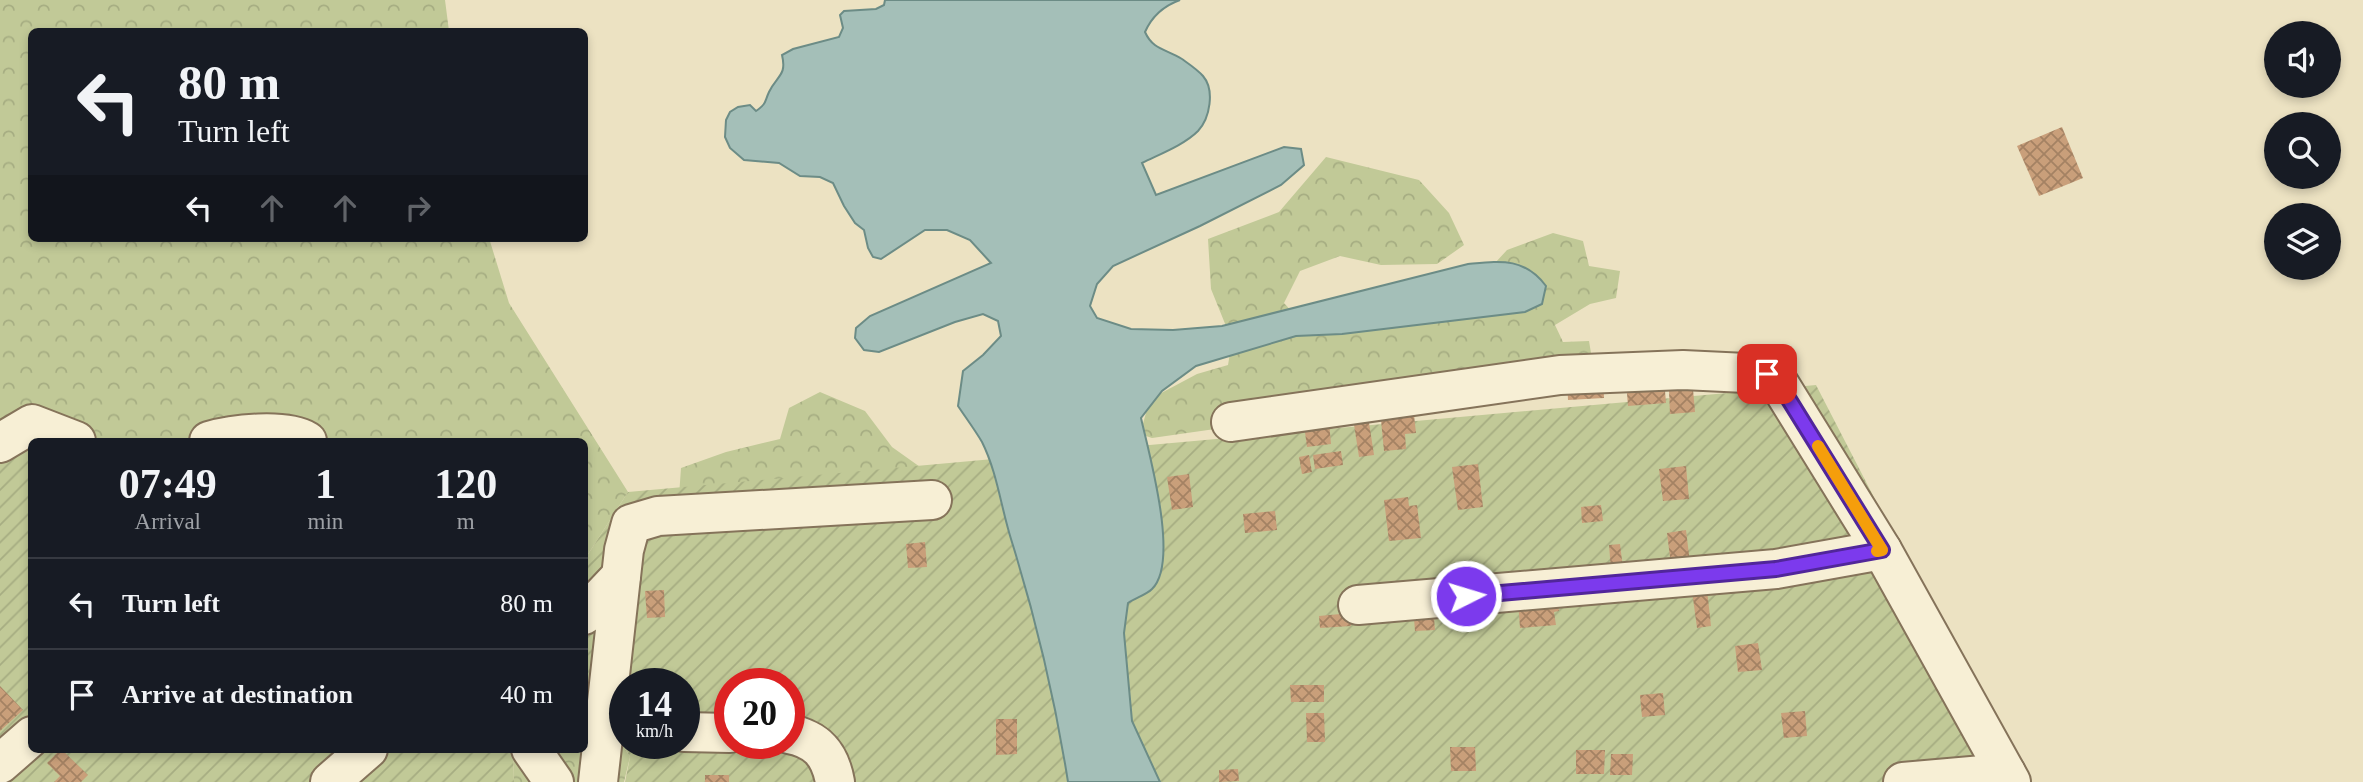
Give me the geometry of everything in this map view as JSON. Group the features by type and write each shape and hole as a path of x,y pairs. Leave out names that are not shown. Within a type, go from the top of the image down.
{"lane":[{"path":"1231,422 1560,375 1683,370 1767,374 1775,377 1882,550 2008,778 1903,782"},
{"path":"0,443 32,424 68,438"},
{"path":"219,438 287,434 298,438"},
{"path":"617,668 621,576 631,524 659,516 932,500"},
{"path":"1357,605 1776,569 1882,550"},
{"path":"588,611 621,576"},
{"path":"805,738 818,745 829,758 835,782"},
{"path":"0,764 28,740"},
{"path":"598,782 609,749"},
{"path":"330,782 363,753"},
{"path":"534,753 554,782"}],"green space":[{"path":"0,0 445,0 449,28 28,28 28,242 490,242 509,303 628,492 588,554 588,438 0,440"},
{"path":"1326,157 1419,180 1449,213 1464,245 1437,264 1381,265 1340,256 1300,271 1284,303 1295,315 1449,313 1507,250 1553,233 1583,241 1589,266 1620,271 1616,298 1590,304 1555,325 1563,342 1589,341 1592,359 1549,364 1511,361 1264,422 1152,438 1140,434 1150,399 1197,374 1228,365 1232,341 1211,289 1208,239 1279,212"},
{"path":"1816,385 2021,782 625,782 630,759 700,759 700,668 609,668 609,724 588,720 588,554 628,492"},
{"path":"820,392 865,411 892,447 937,479 801,668 779,668 678,510 681,468 726,452 780,439 789,408"},
{"path":"0,440 28,441 28,753 513,753 514,782 0,782"},
{"path":"588,720 609,724 609,759 630,759 624,782 514,782 513,753 588,753"}],"water":[{"path":"885,0 1180,0 1159,12 1145,32 1156,46 1182,59 1203,76 1209,89 1210,104 1206,119 1198,131 1172,149 1142,163 1156,195 1284,147 1301,149 1304,165 1281,185 1113,266 1097,284 1090,306 1097,318 1131,329 1173,330 1222,326 1468,264 1491,262 1520,266 1529,270 1546,286 1542,304 1525,312 1342,334 1296,336 1196,366 1162,391 1141,418 1160,507 1163,556 1160,575 1152,589 1128,603 1124,633 1132,721 1160,782 1068,782 1044,659 995,477 982,442 958,406 963,371 1001,336 998,321 983,314 879,352 864,350 855,338 856,328 870,316 991,263 970,240 947,230 925,230 881,259 873,257 864,230 855,223 833,183 820,177 800,176 779,163 744,160 730,148 725,137 726,120 730,112 750,105 756,111 764,104 782,71 782,55 793,49 839,37 843,28 840,15 844,11 876,9 884,5"}],"building":[{"path":"2062,127 2083,178 2039,196 2017,146"},
{"path":"1603,377 1604,398 1568,400 1567,379"},
{"path":"1664,378 1666,403 1628,406 1626,381"},
{"path":"1693,389 1695,412 1670,414 1669,391"},
{"path":"1413,406 1416,433 1405,434 1406,449 1384,451 1380,410"},
{"path":"1368,416 1374,455 1359,457 1353,418"},
{"path":"1329,422 1331,444 1307,447 1304,425"},
{"path":"1341,451 1343,465 1315,469 1313,455"},
{"path":"1309,455 1312,472 1302,474 1299,457"},
{"path":"1478,464 1483,507 1458,510 1452,467"},
{"path":"1686,466 1689,499 1663,501 1659,469"},
{"path":"1189,474 1193,507 1172,510 1167,477"},
{"path":"1408,497 1409,506 1417,505 1421,538 1389,541 1384,500"},
{"path":"1601,505 1603,521 1582,523 1581,507"},
{"path":"1275,511 1277,530 1245,533 1243,514"},
{"path":"1686,530 1690,563 1671,565 1667,533"},
{"path":"925,542 927,567 908,568 906,544"},
{"path":"1620,544 1623,568 1611,570 1609,545"},
{"path":"664,590 665,617 647,618 645,591"},
{"path":"1707,590 1711,626 1697,628 1692,591"},
{"path":"1557,597 1559,611 1554,612 1556,625 1520,628 1518,601"},
{"path":"1433,605 1435,630 1415,631 1413,607"},
{"path":"1351,613 1351,626 1320,628 1319,616"},
{"path":"1758,643 1762,670 1738,672 1735,646"},
{"path":"1290,685 1324,685 1324,702 1291,702"},
{"path":"0,686 23,710 0,731"},
{"path":"1663,693 1665,715 1642,717 1640,695"},
{"path":"1805,711 1807,736 1784,738 1781,713"},
{"path":"1306,713 1324,713 1325,742 1307,742"},
{"path":"996,719 1017,719 1017,754 996,755"},
{"path":"1450,747 1475,747 1476,771 1451,771"},
{"path":"1576,750 1605,750 1604,774 1576,774"},
{"path":"57,753 65,753 88,775 81,782 54,782 60,776 47,763"},
{"path":"1611,754 1633,754 1632,775 1610,775"},
{"path":"1238,769 1239,781 1219,782 1219,770"},
{"path":"705,775 729,775 729,782 705,782"}],"slow traffic":[{"path":"1818,446 1882,550 1877,551"}],"route":[{"path":"1466,596 1776,569 1882,550 1775,377 1767,374"}]}
